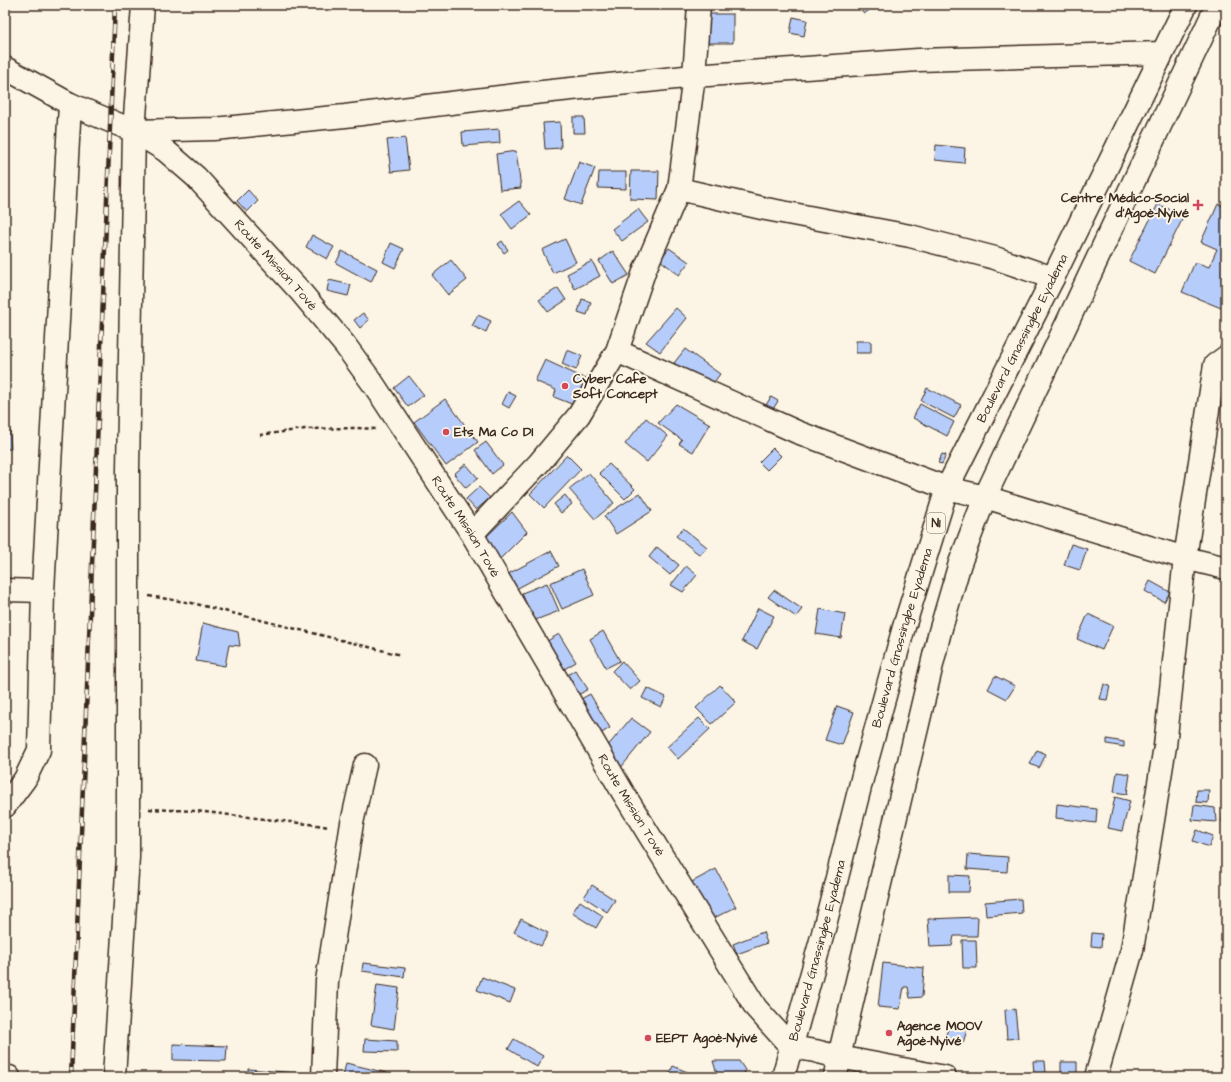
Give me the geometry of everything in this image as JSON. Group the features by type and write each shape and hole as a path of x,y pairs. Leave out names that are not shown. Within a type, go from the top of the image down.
{"main road":[{"path":"114,1077 128,858 128,469 134,131 143,5"},
{"path":"472,534 539,463 579,415 617,351 644,269 679,189 694,76 699,5"},
{"name":"Boulevard Gnassingbe Eyadema","path":"783,1077 823,933 863,775 904,627 947,488 1053,278 1186,5"},
{"path":"837,1067 939,635 960,563 986,497 1217,5"},
{"path":"134,131 214,129 346,116 524,94 694,76 918,60 1162,53"},
{"name":"Route Mission Tové","path":"5,68 70,104 134,131 166,151 196,177 300,291 345,345 405,430 472,534 622,791 756,1008 791,1047"},
{"path":"5,806 24,780 39,750 43,591 70,104"},
{"path":"679,189 766,209 910,236 995,258 1053,278"},
{"path":"617,351 797,432 947,488 986,497 1185,558 1226,568"},
{"path":"1096,1077 1132,950 1165,746 1185,558 1215,365 1226,357"},
{"path":"5,590 43,591"},
{"path":"323,1077 327,981 350,832 365,765"},
{"path":"791,1047 815,1051 837,1067 945,1077"},
{"path":"5,1076 10,1077"}],"path":[{"path":"260,435 306,429 355,428 405,430"},
{"path":"127,592 192,603 401,655"},
{"path":"129,809 196,811 317,825 350,832"}],"building":[{"path":"857,5 876,5 864,14"},
{"path":"700,14 733,14 733,43 700,43"},
{"path":"793,17 807,20 804,36 790,33"},
{"path":"573,117 584,117 585,133 573,133"},
{"path":"560,122 561,148 545,149 543,123"},
{"path":"499,129 500,143 463,146 462,132"},
{"path":"405,138 409,170 391,172 387,140"},
{"path":"936,145 965,148 964,163 935,160"},
{"path":"516,151 521,188 500,190 496,154"},
{"path":"579,162 595,168 581,205 565,199"},
{"path":"631,171 659,171 658,200 630,199"},
{"path":"599,172 626,172 626,189 598,188"},
{"path":"248,190 258,201 247,212 237,201"},
{"path":"519,201 531,215 512,229 501,214"},
{"path":"1158,204 1184,216 1155,274 1129,261"},
{"path":"1218,204 1226,207 1226,310 1182,292 1195,262 1209,267 1217,249 1201,242"},
{"path":"638,209 648,222 622,241 612,229"},
{"path":"312,235 334,247 327,259 306,247"},
{"path":"565,239 576,262 553,273 542,250"},
{"path":"502,241 508,250 504,253 498,244"},
{"path":"391,243 404,249 395,268 383,262"},
{"path":"669,248 689,262 679,275 660,260"},
{"path":"342,251 377,269 371,282 336,263"},
{"path":"613,251 629,275 613,284 599,261"},
{"path":"451,260 467,280 448,295 432,275"},
{"path":"592,261 600,276 575,289 567,274"},
{"path":"329,280 351,285 348,296 327,291"},
{"path":"558,288 566,300 548,312 539,300"},
{"path":"582,299 591,302 587,315 578,312"},
{"path":"676,308 687,318 660,352 646,342"},
{"path":"363,313 369,320 360,328 354,320"},
{"path":"478,315 491,321 486,332 472,326"},
{"path":"856,341 871,341 871,353 856,353"},
{"path":"685,349 720,374 709,389 674,363"},
{"path":"567,350 582,356 576,370 562,364"},
{"name":"Cyber Cafe Soft Concept","path":"545,360 586,379 574,405 554,397 556,390 535,381"},
{"path":"409,376 424,395 408,407 394,388"},
{"path":"927,388 961,405 954,418 921,401"},
{"path":"508,392 516,396 509,408 502,404"},
{"path":"771,397 778,401 773,409 766,405"},
{"name":"Ets Ma Co DI","path":"445,399 478,442 446,466 414,422"},
{"path":"676,404 710,424 693,452 679,444 682,440 658,423"},
{"path":"920,404 954,422 947,436 913,418"},
{"path":"646,418 668,436 647,462 625,444"},
{"path":"5,419 9,419 11,449 5,449"},
{"path":"486,442 503,465 492,474 475,450"},
{"path":"773,448 781,456 767,470 759,462"},
{"path":"942,454 946,455 942,464 938,463"},
{"path":"567,455 581,469 544,508 530,494"},
{"path":"466,464 478,478 466,488 454,474"},
{"path":"609,464 635,489 625,499 599,473"},
{"path":"589,473 614,503 595,519 569,489"},
{"path":"479,487 490,498 476,510 466,499"},
{"path":"640,493 652,511 616,534 604,516"},
{"path":"5,495 9,495 9,507 5,507"},
{"path":"565,495 572,504 561,513 554,504"},
{"path":"512,512 527,532 496,563 484,539"},
{"path":"683,528 707,547 700,555 676,536"},
{"path":"1071,544 1087,549 1080,570 1064,565"},
{"path":"657,547 679,565 670,575 649,557"},
{"path":"551,551 559,566 516,589 508,574"},
{"path":"686,566 697,575 683,592 671,585"},
{"path":"582,569 594,595 562,609 550,583"},
{"path":"1150,581 1170,592 1164,602 1145,591"},
{"path":"547,583 559,611 533,621 522,593"},
{"path":"774,590 802,609 796,617 768,597"},
{"path":"758,608 774,616 757,649 742,641"},
{"path":"820,609 845,614 841,638 816,634"},
{"path":"1088,614 1113,626 1102,650 1077,639"},
{"path":"203,623 238,632 240,646 229,645 225,666 196,661"},
{"path":"603,631 620,661 606,668 590,639"},
{"path":"559,634 576,662 561,671 544,643"},
{"path":"622,661 640,681 630,690 612,671"},
{"path":"575,670 588,689 575,697 563,678"},
{"path":"995,676 1015,686 1007,699 988,689"},
{"path":"1104,684 1110,686 1107,700 1100,699"},
{"path":"720,685 736,702 712,724 696,708"},
{"path":"647,688 666,697 661,707 642,698"},
{"path":"590,694 610,728 595,737 574,703"},
{"path":"837,706 854,712 842,745 825,740"},
{"path":"631,718 650,732 619,770 602,753"},
{"path":"699,718 710,729 678,759 667,747"},
{"path":"1107,739 1124,742 1124,747 1107,744"},
{"path":"1037,750 1046,754 1039,768 1030,764"},
{"path":"1117,772 1130,774 1127,794 1114,792"},
{"path":"1226,787 1226,822 1222,822"},
{"path":"1197,790 1209,790 1208,803 1196,802"},
{"path":"1115,797 1130,801 1122,831 1108,828"},
{"path":"1057,804 1097,809 1096,823 1056,818"},
{"path":"1194,805 1215,808 1216,822 1192,820"},
{"path":"1197,830 1213,836 1209,847 1193,841"},
{"path":"968,854 1008,857 1007,872 967,869"},
{"path":"716,869 736,907 710,920 690,883"},
{"path":"949,875 970,876 969,892 949,892"},
{"path":"592,885 615,900 607,912 584,897"},
{"path":"1021,899 1022,913 986,916 985,902"},
{"path":"580,901 603,916 596,928 572,913"},
{"path":"978,917 977,936 954,936 952,946 930,947 928,919"},
{"path":"521,919 548,933 541,946 514,932"},
{"path":"763,932 767,943 737,954 733,944"},
{"path":"1092,933 1102,934 1101,947 1091,946"},
{"path":"962,940 976,940 977,968 963,968"},
{"path":"363,963 405,968 404,977 362,971"},
{"path":"883,963 924,968 922,997 910,998 908,987 904,987 900,1009 878,1007"},
{"path":"482,977 515,990 510,1003 477,990"},
{"path":"377,985 399,988 394,1029 371,1025"},
{"path":"1015,1009 1018,1038 1007,1039 1005,1010"},
{"path":"950,1024 967,1030 963,1043 945,1037"},
{"path":"365,1039 397,1041 397,1052 364,1051"},
{"path":"514,1039 543,1056 537,1067 508,1049"},
{"path":"173,1044 227,1046 226,1061 173,1060"},
{"path":"713,1061 739,1061 745,1070 744,1077 718,1077"},
{"path":"1033,1061 1045,1061 1046,1073 1034,1074"},
{"path":"1061,1062 1077,1062 1077,1077 1061,1077"},
{"path":"346,1063 403,1077 343,1077"},
{"path":"673,1066 699,1077 668,1077"},
{"path":"248,1069 298,1073 297,1077 248,1077"}],"railway":[{"path":"71,1077 115,5"}],"place":[{"name":"Centre Médico-Social d'Agoè-Nyivé","path":"1198,205"},
{"name":"Cyber Cafe Soft Concept","path":"565,386"},
{"name":"Ets Ma Co DI","path":"446,432"},
{"name":"Agence MOOV Agoè-Nyivé","path":"889,1033"},
{"name":"EEPT Agoè-Nyivé","path":"648,1038"}]}
